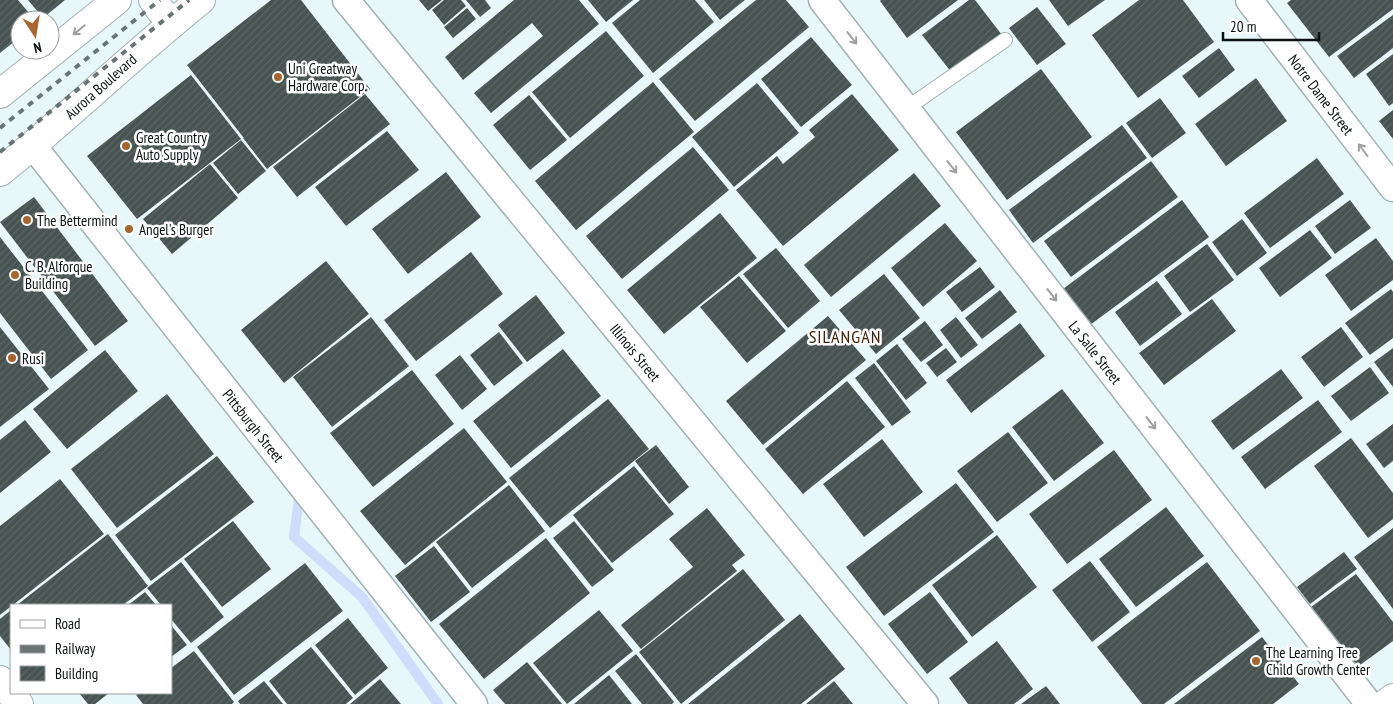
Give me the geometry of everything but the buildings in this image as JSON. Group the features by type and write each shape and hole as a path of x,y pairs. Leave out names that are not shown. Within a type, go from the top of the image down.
{"main road":[{"path":"0,94 118,0"},
{"path":"153,0 173,23"},
{"name":"Aurora Boulevard","path":"0,172 34,146 201,0"},
{"path":"0,680 10,693"},
{"path":"1385,704 1393,698"}],"street":[{"name":"Illinois Street","path":"346,0 924,704"},
{"name":"La Salle Street","path":"822,0 1369,704"},
{"name":"Notre Dame Street","path":"1249,0 1393,188"},
{"name":"Pittsburgh Street","path":"34,146 474,704"}],"lane":[{"path":"907,108 1005,40"}],"waterway":[{"path":"300,490 294,537 362,597 438,704"}],"railway":[{"path":"0,128 160,0"},
{"path":"0,152 189,0"}],"place":[{"name":"Uni Greatway Hardware Corp.","path":"278,77"},
{"name":"Great Country Auto Supply","path":"126,146"},
{"name":"The Bettermind","path":"27,220"},
{"name":"Angel's Burger","path":"129,229"},
{"name":"C. B. Alforque Building","path":"15,275"},
{"name":"Rusi","path":"12,358"},
{"name":"The Learning Tree Child Growth Center","path":"1256,661"}],"district":[{"name":"SILANGAN","path":"845,336"}]}
